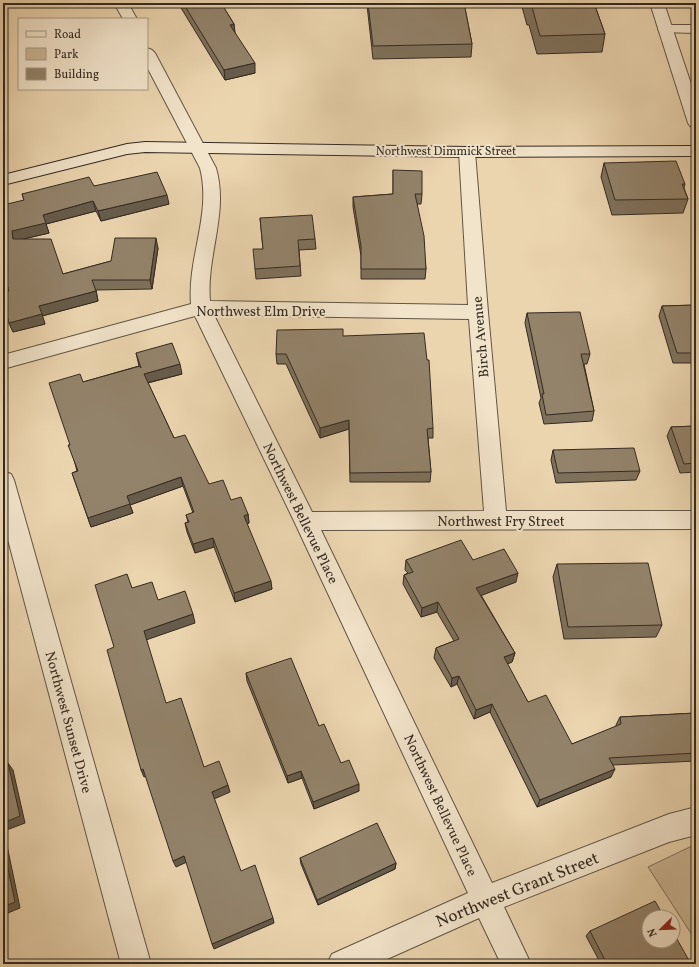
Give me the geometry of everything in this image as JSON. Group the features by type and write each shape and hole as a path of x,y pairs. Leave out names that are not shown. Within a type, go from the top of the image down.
{"street":[{"path":"121,3 129,18"},
{"path":"656,3 696,124"},
{"path":"665,29 696,29"},
{"name":"Northwest Bellevue Place","path":"148,55 196,149 208,168 212,180 212,202 199,279 201,308 305,521 516,964"},
{"name":"Northwest Dimmick Street","path":"3,180 127,150 153,147 196,149 467,152 696,151"},
{"name":"Birch Avenue","path":"467,152 478,312 496,521"},
{"name":"Northwest Elm Drive","path":"3,362 201,308 478,312"},
{"name":"Northwest Sunset Drive","path":"3,480 136,964"},
{"name":"Northwest Fry Street","path":"305,521 696,520"},
{"name":"Northwest Grant Street","path":"342,964 486,900 669,828 696,821"}],"green space":[{"path":"696,844 696,941 681,918 681,909 675,909 648,867"}],"building":[{"path":"183,3 221,3 234,24 230,25 255,63 224,70"},
{"path":"368,3 464,3 472,44 373,46"},
{"path":"529,3 594,3 605,34 540,36 532,7 530,7"},
{"path":"676,161 685,184 682,184 688,199 615,200 604,163"},
{"path":"393,170 422,171 422,194 415,194 424,236 426,269 361,269 361,246 353,197 393,194"},
{"path":"157,172 167,195 98,211 93,201 43,215 46,223 12,231 13,239 51,239 63,274 111,261 115,238 156,238 150,280 92,280 96,291 39,306 42,314 9,323 3,301 3,293 9,291 3,269 3,205 24,200 22,194 89,177 94,186"},
{"path":"312,215 315,239 298,240 300,266 255,269 253,249 263,249 260,218"},
{"path":"696,305 696,353 677,353 662,306"},
{"path":"580,312 590,354 581,354 594,411 546,415 542,394 544,394 527,313"},
{"path":"343,329 343,336 424,333 427,360 429,360 433,428 427,429 431,472 350,473 349,420 320,428 286,354 276,354 277,330"},
{"path":"172,343 180,364 144,374 174,438 185,435 209,484 223,480 231,500 241,497 248,514 244,516 271,581 234,593 213,538 193,544 185,523 189,522 186,515 194,512 181,477 127,496 130,504 88,518 72,473 78,471 68,445 70,445 49,383 80,374 83,382 140,366 141,368 136,353"},
{"path":"696,426 696,463 684,464 671,427"},
{"path":"634,448 640,471 558,473 553,450"},
{"path":"461,540 473,560 504,549 518,573 476,588 515,653 504,657 528,702 546,695 572,744 621,724 620,717 696,713 696,753 609,758 615,769 540,800 492,704 476,710 459,676 452,678 436,648 459,639 438,602 422,608 404,575 413,572 406,560"},
{"path":"648,563 662,625 568,627 557,564"},
{"path":"127,574 132,588 152,582 158,600 185,591 193,614 144,631 166,703 181,698 204,767 219,761 228,785 212,792 241,871 255,865 273,918 212,944 184,856 173,861 143,769 141,770 107,650 114,647 95,585"},
{"path":"291,658 319,726 324,724 341,763 349,760 359,784 313,802 301,771 287,776 246,673"},
{"path":"8,763 20,816 3,823 3,764"},
{"path":"377,823 396,863 317,900 300,858"},
{"path":"3,845 15,902 3,907"},
{"path":"655,901 660,909 641,909 641,949 681,949 681,946 691,964 607,964 590,931"}]}
